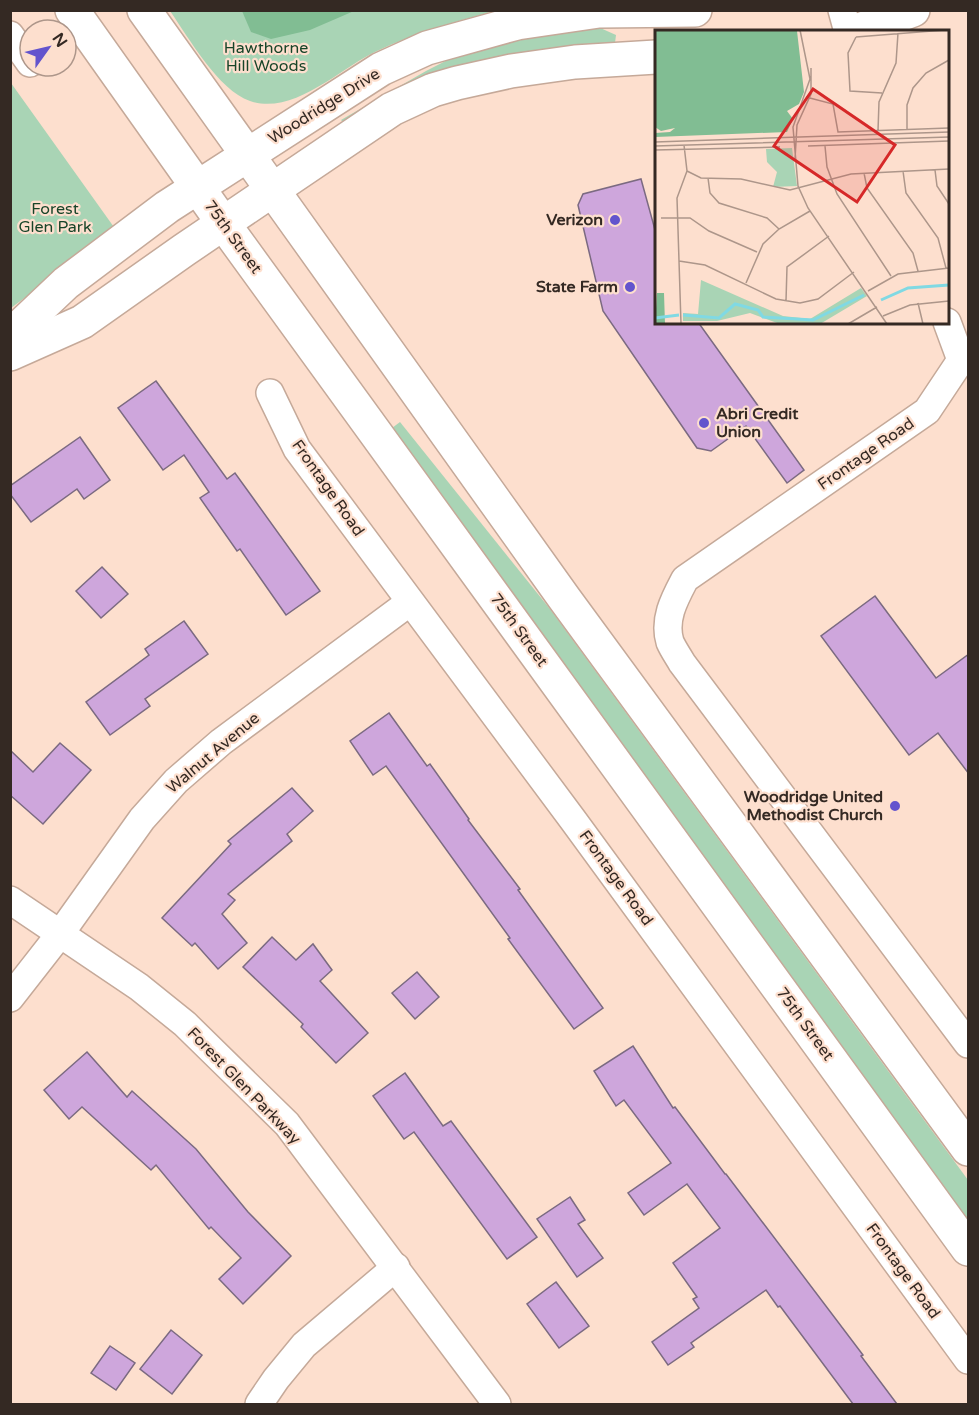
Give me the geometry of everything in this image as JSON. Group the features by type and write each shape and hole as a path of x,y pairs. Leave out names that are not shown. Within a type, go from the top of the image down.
{"main road":[{"name":"75th Street","path":"72,10 223,223 969,1249"},
{"path":"144,10 564,598 969,1149"},
{"name":"Woodridge Drive","path":"10,336 66,283 166,207 381,69 427,48 517,23 599,11 695,10"},
{"path":"859,30 913,10"},
{"path":"10,354 82,322 392,109 433,90 457,82 564,63 655,57"}],"street":[{"path":"842,10 847,30"},
{"name":"Frontage Road","path":"948,324 961,360 927,411 686,579 670,610 669,623 670,641 682,663 969,1044"},
{"name":"Frontage Road","path":"270,393 297,449 573,820 969,1360"},
{"name":"Walnut Avenue","path":"10,998 60,934 142,819 176,781 221,742 410,602"},
{"name":"Forest Glen Parkway","path":"10,900 139,987 185,1024 287,1124 497,1404"},
{"path":"259,1404 304,1345 396,1267"}],"green space":[{"name":"Hawthorne Hill Woods","path":"170,11 494,11 435,28 391,45 300,96 283,102 267,104 250,101 227,86 205,62"},
{"path":"242,11 354,11 310,30 271,39 251,32"},
{"path":"598,27 616,35 615,43 366,109 343,122 341,120 469,49 502,38"},
{"name":"Forest Glen Park","path":"11,83 116,230 11,308"},
{"path":"400,422 550,609 968,1180 968,1221 602,722 392,428"}],"building":[{"path":"641,179 655,230 655,324 699,324 804,470 787,483 746,426 711,451 697,448 603,311 578,205 583,194"},
{"path":"156,381 227,479 235,473 320,591 286,615 240,549 237,551 200,498 209,492 184,455 163,470 118,408"},
{"path":"80,437 110,480 84,499 77,489 31,522 10,494 10,486"},
{"path":"102,567 128,594 101,618 76,591"},
{"name":"Woodridge United Methodist Church","path":"875,596 936,678 969,654 969,774 938,733 909,755 821,636"},
{"path":"184,621 208,654 145,699 150,706 110,735 86,702 149,655 145,649"},
{"path":"389,713 427,766 430,764 603,1008 574,1029 386,766 373,775 350,741"},
{"path":"60,743 91,770 43,824 10,795 10,750 33,772"},
{"path":"292,788 313,811 287,834 292,841 228,894 235,900 222,914 247,943 218,969 195,943 192,946 162,918 231,844 228,841"},
{"path":"272,937 296,960 313,944 332,970 320,981 368,1033 336,1063 301,1027 303,1024 243,967"},
{"path":"417,972 439,997 415,1019 392,993"},
{"path":"633,1046 673,1108 675,1107 863,1355 861,1356 897,1404 853,1404 766,1290 691,1343 694,1347 668,1365 652,1342 699,1308 693,1299 697,1297 673,1263 720,1228 687,1184 644,1215 628,1193 671,1163 624,1100 616,1106 594,1071"},
{"path":"87,1052 127,1097 132,1091 196,1149 248,1212 291,1256 243,1304 219,1279 241,1258 211,1227 209,1229 156,1165 151,1170 82,1107 69,1119 44,1090"},
{"path":"405,1073 443,1126 451,1121 537,1237 507,1259 414,1132 404,1139 373,1096"},
{"path":"570,1197 585,1220 578,1224 603,1258 577,1277 537,1219"},
{"path":"556,1282 589,1326 559,1348 527,1304"},
{"path":"171,1330 202,1355 172,1394 140,1369"},
{"path":"110,1346 135,1363 116,1390 91,1373"}],"place":[{"name":"Verizon","path":"615,220"},
{"name":"State Farm","path":"630,287"},
{"name":"Abri Credit Union","path":"704,423"},
{"name":"Woodridge United Methodist Church","path":"895,806"}]}
